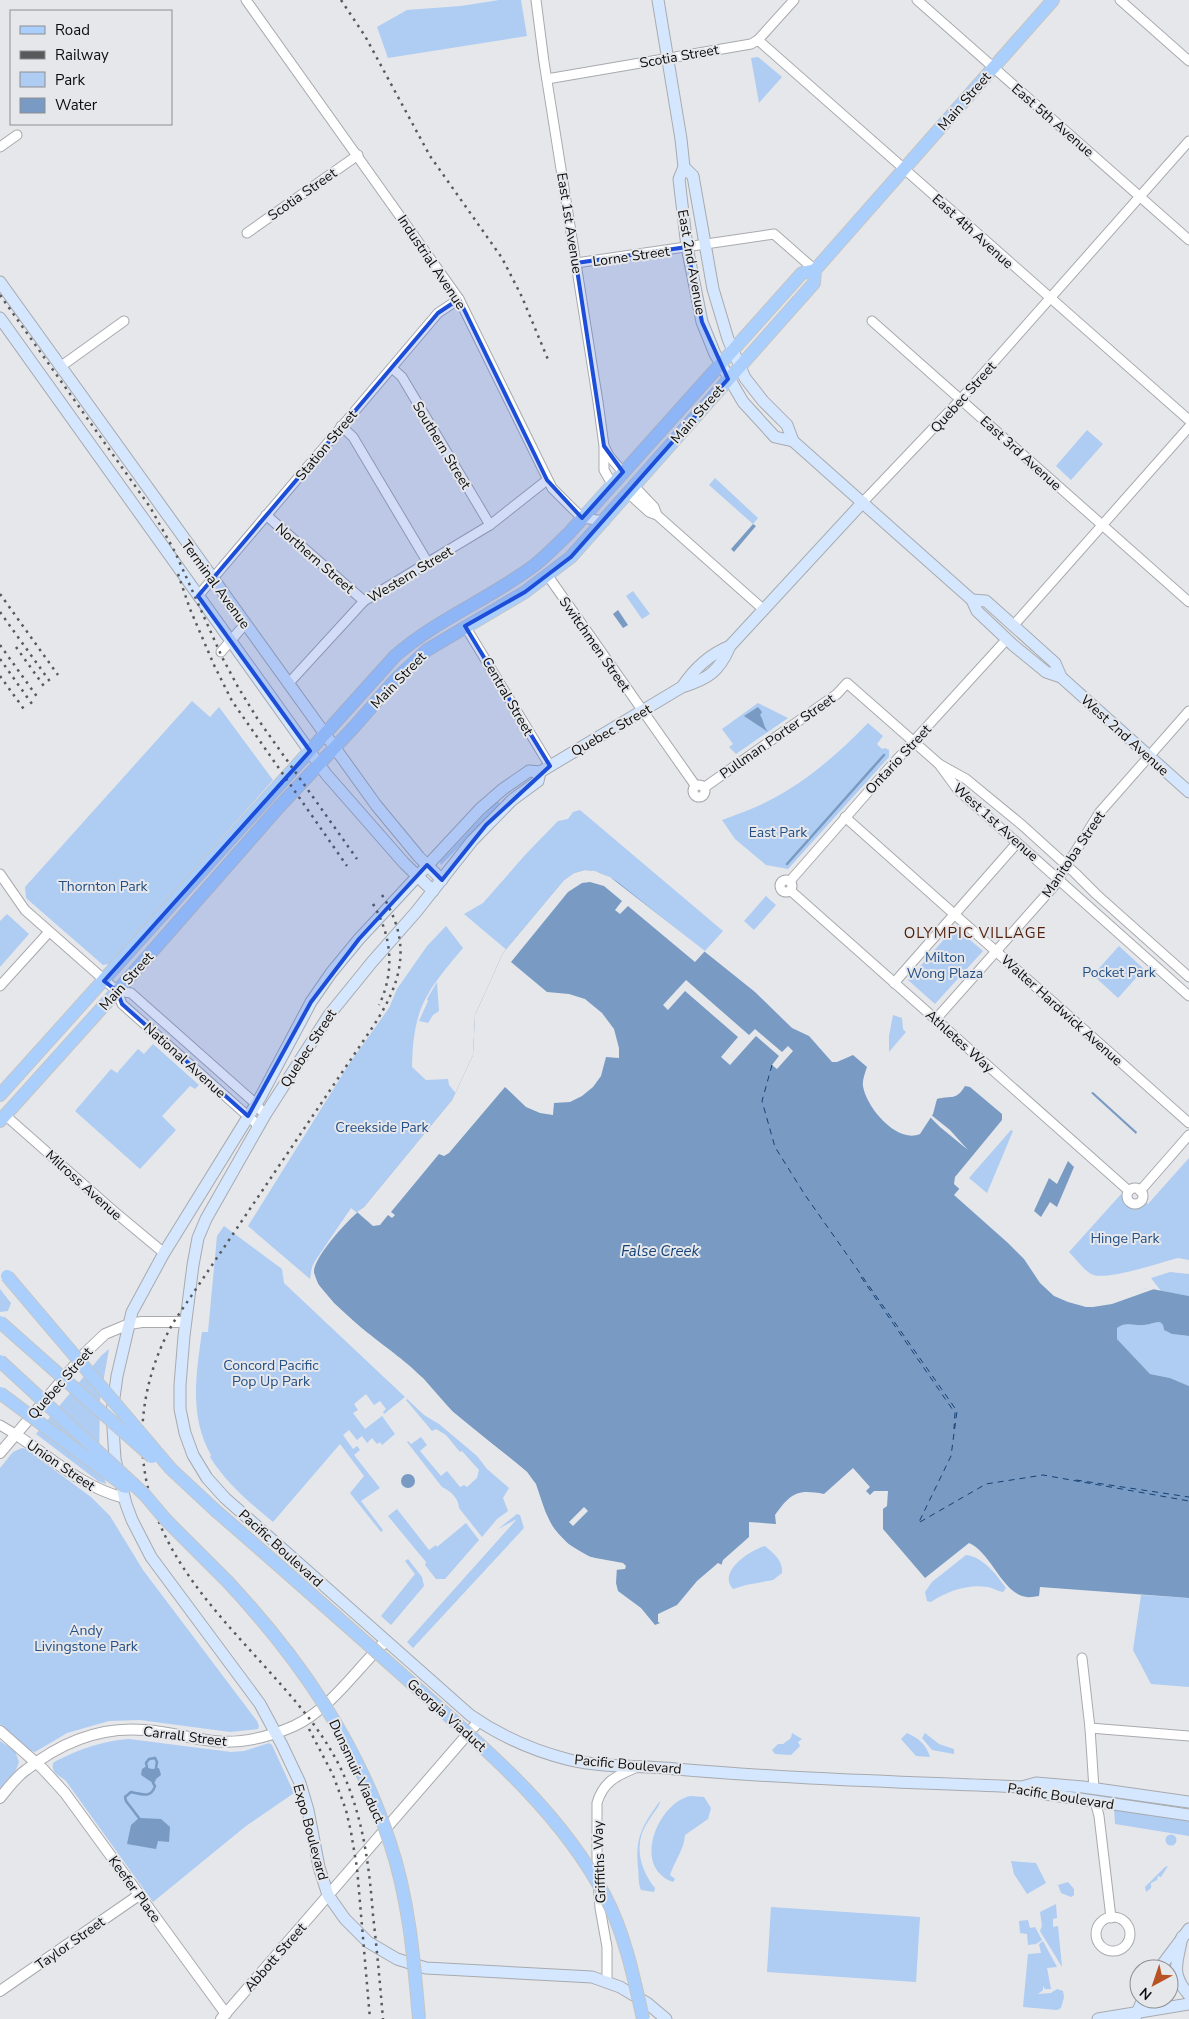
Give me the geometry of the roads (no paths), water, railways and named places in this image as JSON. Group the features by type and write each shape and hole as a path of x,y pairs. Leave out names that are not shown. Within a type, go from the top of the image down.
{"main road":[{"name":"East 2nd Avenue","path":"658,0 684,167 679,179 687,247 702,322 728,379 743,402 776,437 793,441 863,502 972,600 977,611 1007,639"},
{"name":"Main Street","path":"0,1095 381,671 408,645 536,564 582,518 802,273 815,270 1053,0"},
{"name":"East 2nd Avenue","path":"684,167 693,176 719,312 732,350 745,378 787,425 793,441"},
{"name":"Main Street","path":"3,1118 319,764 412,663 432,646 525,592 571,557 605,521 814,283 815,270"},
{"name":"Terminal Avenue","path":"0,282 376,805 442,880"},
{"name":"Terminal Avenue","path":"0,318 319,764 359,813 433,891"},
{"name":"Quebec Street","path":"128,1324 132,1312 164,1253 256,1104 312,1002 331,973 360,939 427,865 496,794 529,772 545,769 682,687 691,674 718,651 730,646 863,502"},
{"name":"East 2nd Avenue","path":"972,600 986,601 1013,626"},
{"name":"West 2nd Avenue","path":"1013,626 1055,664 1061,677 1189,792"},
{"name":"West 2nd Avenue","path":"1007,639 1046,672 1061,677"},
{"name":"Quebec Street","path":"186,1322 195,1251 202,1228 215,1201 262,1120 329,1015 351,986 433,891 486,825 512,800 538,780 545,769"},
{"path":"3,1272 171,1469"},
{"path":"0,1322 157,1461 171,1469"},
{"name":"Pacific Boulevard","path":"186,1322 180,1385 180,1409 188,1444 207,1478 225,1498 479,1721 515,1741 562,1757 590,1763 640,1765 743,1774 1021,1787 1046,1794 1189,1815"},
{"name":"Expo Boulevard","path":"128,1324 117,1376 112,1412 115,1459 124,1498 132,1520 151,1557 260,1704 275,1732 300,1783 308,1810 319,1868 328,1895 345,1919 363,1938 384,1952 410,1964 442,1970 578,1975 607,1981 647,2003 666,2019"},
{"path":"0,1361 144,1494 166,1520"},
{"path":"0,1393 109,1474 166,1520"},
{"name":"Georgia Viaduct","path":"171,1469 504,1766 536,1799 561,1829 606,1898 620,1930 643,2019"},
{"name":"Dunsmuir Viaduct","path":"166,1520 264,1620 290,1654 341,1731 375,1803 390,1844 401,1885 411,1940 419,2019"},
{"path":"1021,1787 1036,1783 1100,1789 1189,1802"},
{"path":"1166,1959 1186,1933"},
{"path":"1186,1933 1177,1976 1189,1996"},
{"path":"1098,2019 1136,2016 1189,2004"}],"street":[{"name":"Industrial Avenue","path":"246,0 459,299 547,480 558,496 582,518"},
{"name":"East 1st Avenue","path":"536,0 604,446 604,470 612,484"},
{"path":"758,40 794,0"},
{"name":"East 5th Avenue","path":"917,0 1189,240"},
{"path":"1120,0 1189,61"},
{"name":"Scotia Street","path":"547,79 751,44 758,40"},
{"name":"East 4th Avenue","path":"758,40 1189,420"},
{"path":"0,146 16,135"},
{"name":"Quebec Street","path":"863,502 961,399 1189,141"},
{"name":"Scotia Street","path":"247,233 358,155"},
{"name":"Lorne Street","path":"576,263 774,234 815,270"},
{"name":"Station Street","path":"198,596 438,313 459,299"},
{"name":"East 3rd Avenue","path":"872,320 1189,602"},
{"path":"60,367 124,321"},
{"name":"Southern Street","path":"392,368 402,377 490,525"},
{"path":"341,426 353,437 428,563"},
{"path":"1013,626 1189,426"},
{"name":"East 1st Avenue","path":"604,446 609,456 623,472"},
{"name":"Western Street","path":"288,684 364,601 490,525 547,480"},
{"path":"631,490 649,512 657,515 764,610"},
{"name":"Northern Street","path":"266,515 364,601"},
{"path":"582,518 605,521"},
{"name":"Switchmen Street","path":"548,576 642,711 700,786"},
{"path":"221,652 245,624"},
{"name":"Central Street","path":"465,626 545,769"},
{"name":"Ontario Street","path":"791,891 783,892 780,886 783,881 790,881 845,817 1007,639"},
{"name":"Pullman Porter Street","path":"700,786 837,694 847,682 914,742"},
{"name":"Manitoba Street","path":"936,1019 997,952 1058,878 1100,812 1189,711"},
{"path":"914,742 939,764"},
{"name":"West 1st Avenue","path":"939,764 958,790 1189,996"},
{"name":"West 1st Avenue","path":"939,764 966,779 1022,825 1189,977"},
{"name":"Walter Hardwick Avenue","path":"845,817 1189,1122"},
{"path":"894,983 1017,843"},
{"name":"National Avenue","path":"0,874 25,910 104,981 117,991 131,993 256,1104 262,1120"},
{"name":"Athletes Way","path":"791,891 1129,1191"},
{"path":"0,986 49,932"},
{"name":"National Avenue","path":"117,991 122,1004 248,1116 262,1120"},
{"name":"Milross Avenue","path":"3,1118 164,1253"},
{"path":"1140,1191 1189,1135"},
{"path":"1136,1188 1140,1191 1142,1199 1134,1204 1128,1199 1129,1191 1136,1188"},
{"name":"Quebec Street","path":"0,1453 96,1341 115,1329 128,1324 142,1322 186,1322"},
{"name":"Union Street","path":"0,1425 88,1484 106,1493 124,1498"},
{"name":"Carrall Street","path":"0,1798 22,1773 36,1763 76,1740 107,1732 146,1730 226,1742 250,1740 292,1726 313,1715 330,1700 386,1641"},
{"path":"1082,1658 1088,1717 1100,1789"},
{"name":"Abbott Street","path":"226,2017 328,1895 479,1721"},
{"path":"1090,1728 1189,1736"},
{"name":"Keefer Place","path":"0,1731 36,1763 68,1797 226,2017"},
{"name":"Griffiths Way","path":"607,1981 607,1947 600,1908 597,1867 597,1803 599,1794 604,1786 613,1778 640,1765"},
{"path":"1095,1801 1099,1816 1110,1918"},
{"name":"Taylor Street","path":"0,1991 139,1895"}],"water":[{"path":"753,524 756,526 734,552 731,549"},
{"path":"618,610 628,625 623,628 613,614"},
{"path":"758,707 762,712 760,715 768,732 744,716"},
{"name":"False Creek","path":"585,870 603,874 619,883 755,992 792,1028 809,1036 832,1062 837,1062 853,1055 867,1067 863,1084 865,1095 876,1113 893,1129 911,1136 920,1134 933,1114 937,1099 956,1096 965,1086 970,1087 1002,1114 1002,1120 955,1177 954,1184 1023,1248 1045,1282 1079,1301 1117,1299 1147,1288 1189,1296 1189,1336 1172,1334 1164,1330 1160,1322 1156,1322 1146,1325 1127,1324 1120,1326 1117,1328 1117,1339 1150,1374 1170,1378 1189,1386 1189,1598 1040,1587 1039,1596 1027,1597 1011,1589 984,1555 969,1543 925,1578 883,1529 883,1509 887,1506 888,1491 874,1491 870,1495 866,1491 870,1487 853,1468 824,1494 807,1492 790,1497 775,1515 776,1524 749,1522 749,1537 723,1560 721,1566 678,1606 659,1618 660,1623 655,1625 641,1608 618,1591 616,1583 617,1567 576,1550 557,1532 548,1518 536,1486 527,1472 462,1420 411,1367 356,1323 328,1297 318,1284 314,1273 319,1258 333,1238 364,1207 452,1100 473,1055 475,1015 503,953 564,880 574,873"},
{"path":"1093,1092 1137,1132 1136,1134 1091,1093"},
{"path":"1068,1161 1074,1167 1057,1207 1050,1202 1041,1217 1034,1211 1049,1178 1057,1184"},
{"path":"408,1474 413,1476 415,1481 413,1486 408,1488 403,1486 401,1481 403,1476"},
{"path":"145,1767 159,1768 161,1775 155,1782 153,1783 141,1775 142,1769"},
{"path":"139,1818 161,1819 170,1827 169,1842 158,1841 156,1849 127,1844 131,1825"}],"waterway":[{"path":"787,864 884,755"},
{"path":"155,1758 157,1762 156,1768"},
{"path":"147,1767 146,1763 149,1759 155,1758"},
{"path":"139,1818 125,1797 131,1792 151,1793 155,1786 153,1783"}],"railway":[{"path":"341,0 365,36 430,156 502,258 522,297 549,362"},
{"path":"0,295 150,507 175,552 222,657 238,687 257,718 357,859"},
{"path":"178,574 190,609 232,701 347,866"},
{"path":"0,594 58,675"},
{"path":"0,612 51,683"},
{"path":"0,645 38,698"},
{"path":"16,647 46,689"},
{"path":"0,659 32,704"},
{"path":"0,676 26,712"},
{"path":"382,895 392,913 398,930 400,947 400,963 391,995 372,1028 173,1323 152,1371 145,1405 142,1439 149,1492 160,1524 175,1554 214,1609 315,1726 329,1747 349,1787 360,1822 367,1859 383,2019"},
{"path":"373,904 384,929 389,954 387,980 379,1005"},
{"path":"309,1729 333,1775 346,1810 351,1832 357,1868 370,2019"}],"district":[{"name":"OLYMPIC VILLAGE","path":"975,933"}],"park label":[{"name":"East Park","path":"778,832"},
{"name":"Thornton Park","path":"103,886"},
{"name":"Milton Wong Plaza","path":"945,966"},
{"name":"Pocket Park","path":"1119,972"},
{"name":"Creekside Park","path":"382,1127"},
{"name":"Hinge Park","path":"1125,1238"},
{"name":"Concord Pacific Pop Up Park","path":"271,1374"},
{"name":"Andy Livingstone Park","path":"86,1638"}]}
